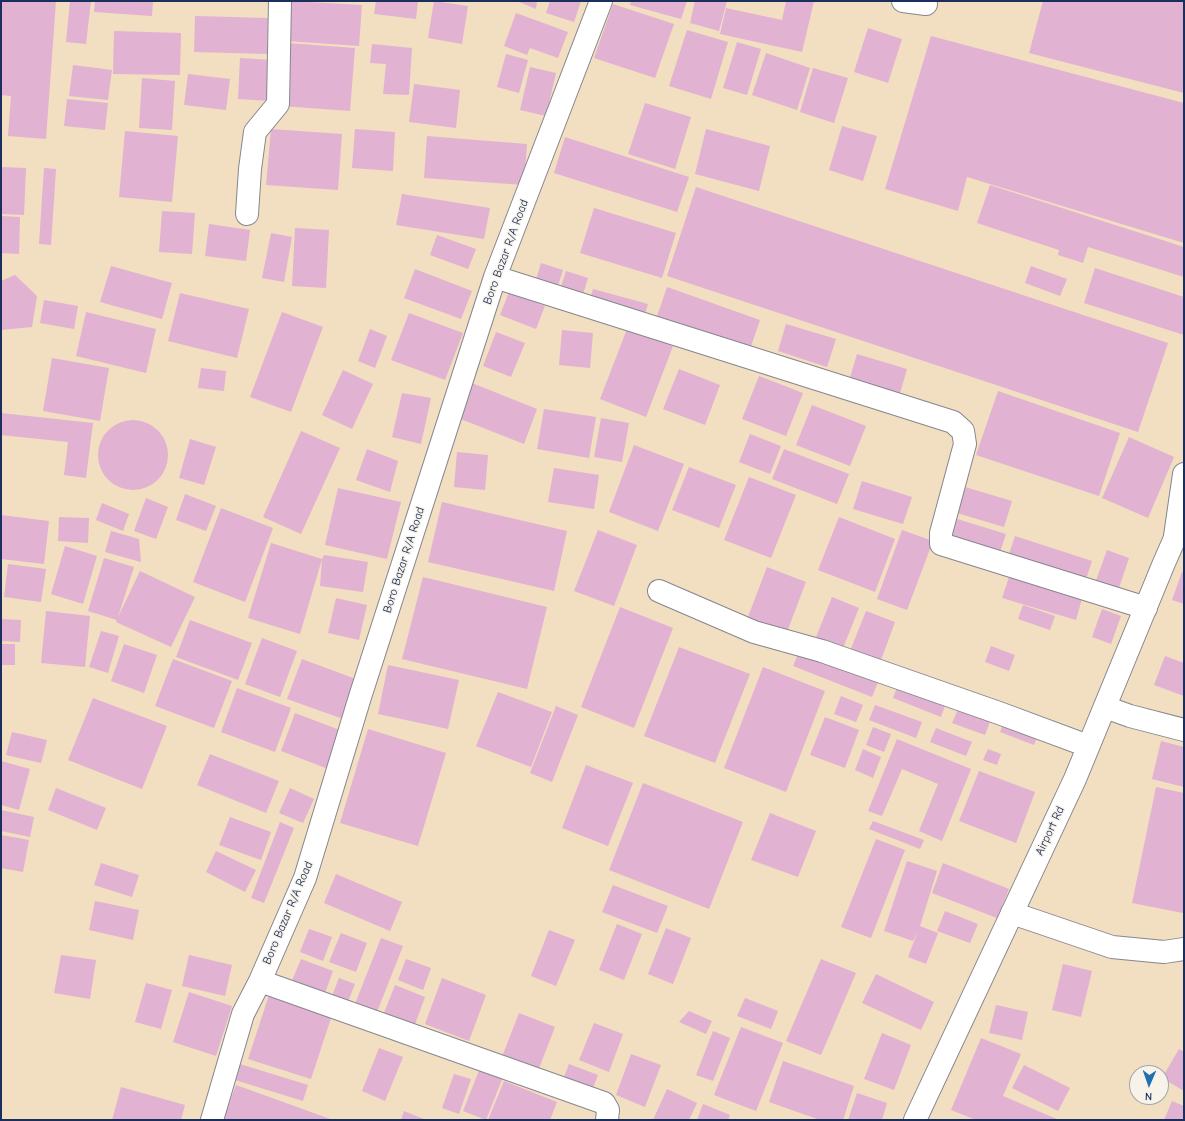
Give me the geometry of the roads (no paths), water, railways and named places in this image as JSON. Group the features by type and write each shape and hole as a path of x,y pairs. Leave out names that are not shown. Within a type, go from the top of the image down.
{"street":[{"path":"247,214 250,170 255,132 278,104 280,1"},
{"name":"Boro Bazar R/A Road","path":"212,1120 243,1014 260,981 305,878 360,697 495,277 601,1"},
{"path":"903,1 926,4"},
{"path":"495,277 953,422 963,431 965,444 941,534 941,544 1146,608"},
{"name":"Airport Rd","path":"916,1120 1075,779 1179,530 1184,474"},
{"path":"659,591 754,632 822,651 1000,713 1088,746"},
{"path":"1105,707 1130,716 1184,730"},
{"path":"1012,914 1112,947 1164,952 1184,949"},
{"path":"260,981 604,1103 608,1110 607,1120"}]}
